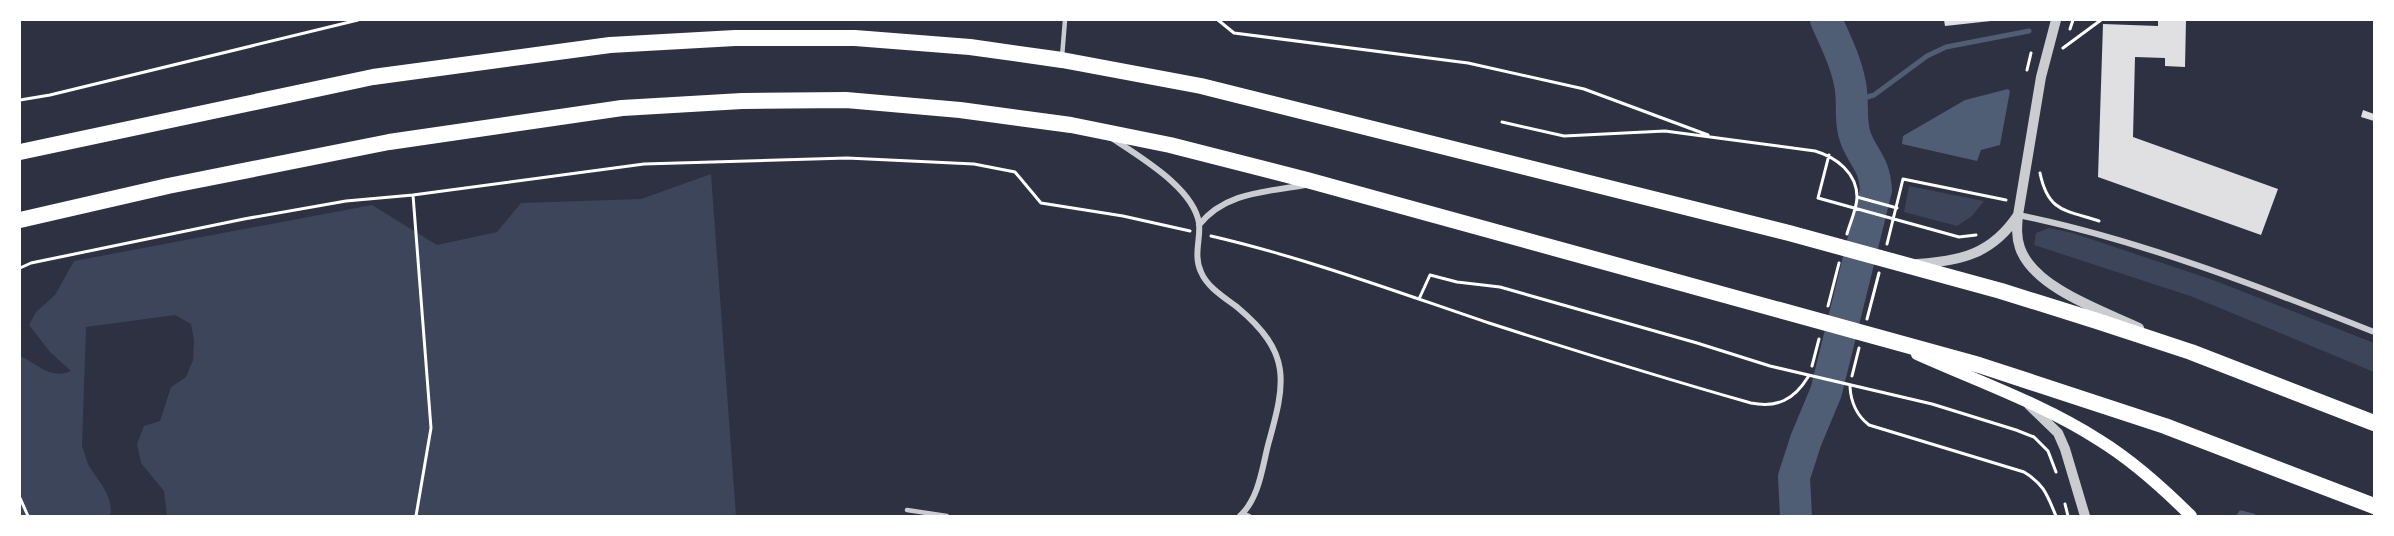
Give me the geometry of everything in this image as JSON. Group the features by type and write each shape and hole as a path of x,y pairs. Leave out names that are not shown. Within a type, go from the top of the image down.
{"highway":[{"path":"20,152 373,77 610,45 735,38 855,38 970,47 1062,60 1201,86 1906,265 2012,294 2191,352 2374,423"},
{"path":"20,220 168,186 389,142 622,108 742,101 846,100 960,110 1101,131 1170,145 1318,183 1979,366 2165,426 2374,506"}],"main road":[{"path":"1885,340 2027,403 2100,440 2135,465 2191,516"}],"street":[{"path":"2056,20 2041,77 2018,215 2017,236 2020,248 2034,270 2073,297 2191,352"},
{"path":"1101,131 1173,183 1188,200 1199,225 1196,250 1201,274 1219,293 1253,321 1276,353 1281,365 1281,396 1276,418 1253,500 1244,516"},
{"path":"1199,225 1207,215 1225,202 1256,193 1318,183"},
{"path":"1906,265 1958,260 1984,249 2008,229 2018,215"},
{"path":"2018,215 2080,228 2205,269 2374,332"},
{"path":"2027,403 2058,433 2085,516"}],"lane":[{"path":"1062,60 1065,20"},
{"path":"20,144 50,145"},
{"path":"20,227 40,216"},
{"path":"907,510 947,516"}],"path":[{"path":"20,100 50,95 358,20"},
{"path":"1218,20 1234,33 1468,63 1584,89 1714,137"},
{"path":"2057,52 2101,20"},
{"path":"1502,122 1564,136 1665,131 1815,151 1829,155 1847,170 1857,197 1845,242"},
{"path":"1829,155 1818,198 1959,237 1969,237 1984,231"},
{"path":"20,268 31,263 243,219 346,201 412,195 644,164 847,158 974,164 1015,172 1041,203 1123,216 1277,252 1621,365 1751,403 1767,406 1779,403 1798,392 1808,378"},
{"path":"2005,206 2008,191"},
{"path":"412,195 431,428 416,516"},
{"path":"1857,197 1897,208"},
{"path":"1827,309 1842,253"},
{"path":"1419,298 1430,275 1457,282 1500,287 1770,366 1932,404 2034,437 2048,451 2056,472"},
{"path":"1812,366 1821,332"},
{"path":"1850,387 1853,405 1857,413 1869,425 2024,472 2041,484 2056,516"},
{"path":"2063,494 2068,516"},
{"path":"20,498 28,516"}],"shaded area":[{"path":"2008,89 2010,91 2000,145 1981,150 1977,161 1902,144 1903,136 1965,100"},
{"path":"711,174 736,516 167,516 164,491 141,463 137,444 144,426 160,421 171,387 186,377 193,360 194,341 191,324 175,315 86,327 82,446 88,464 108,495 110,516 20,516 20,356 50,372 57,374 71,371 50,352 29,325 36,312 55,295 74,261 372,205 437,245 497,232 521,203 641,199"},
{"path":"1909,186 1984,201 1972,216 1957,226 1904,212"},
{"path":"2049,228 2073,233 2213,280 2374,343 2374,372 2193,297 2034,245 2036,233"}],"building":[{"path":"1944,20 1991,20 1991,21 1945,26"},
{"path":"2158,20 2186,20 2185,67 2165,66 2165,58 2135,57 2133,137 2278,189 2261,235 2098,177 2103,24 2158,26"},
{"path":"2363,110 2374,114 2374,121 2361,117"}],"waterway":[{"path":"1796,516 1794,477 1806,440 1826,392 1876,190 1871,168 1854,132 1851,91 1846,68 1826,20"},
{"path":"1851,102 1874,95 1927,56 1946,47 2029,31"},
{"path":"2239,516 2241,513 2253,516"}]}
